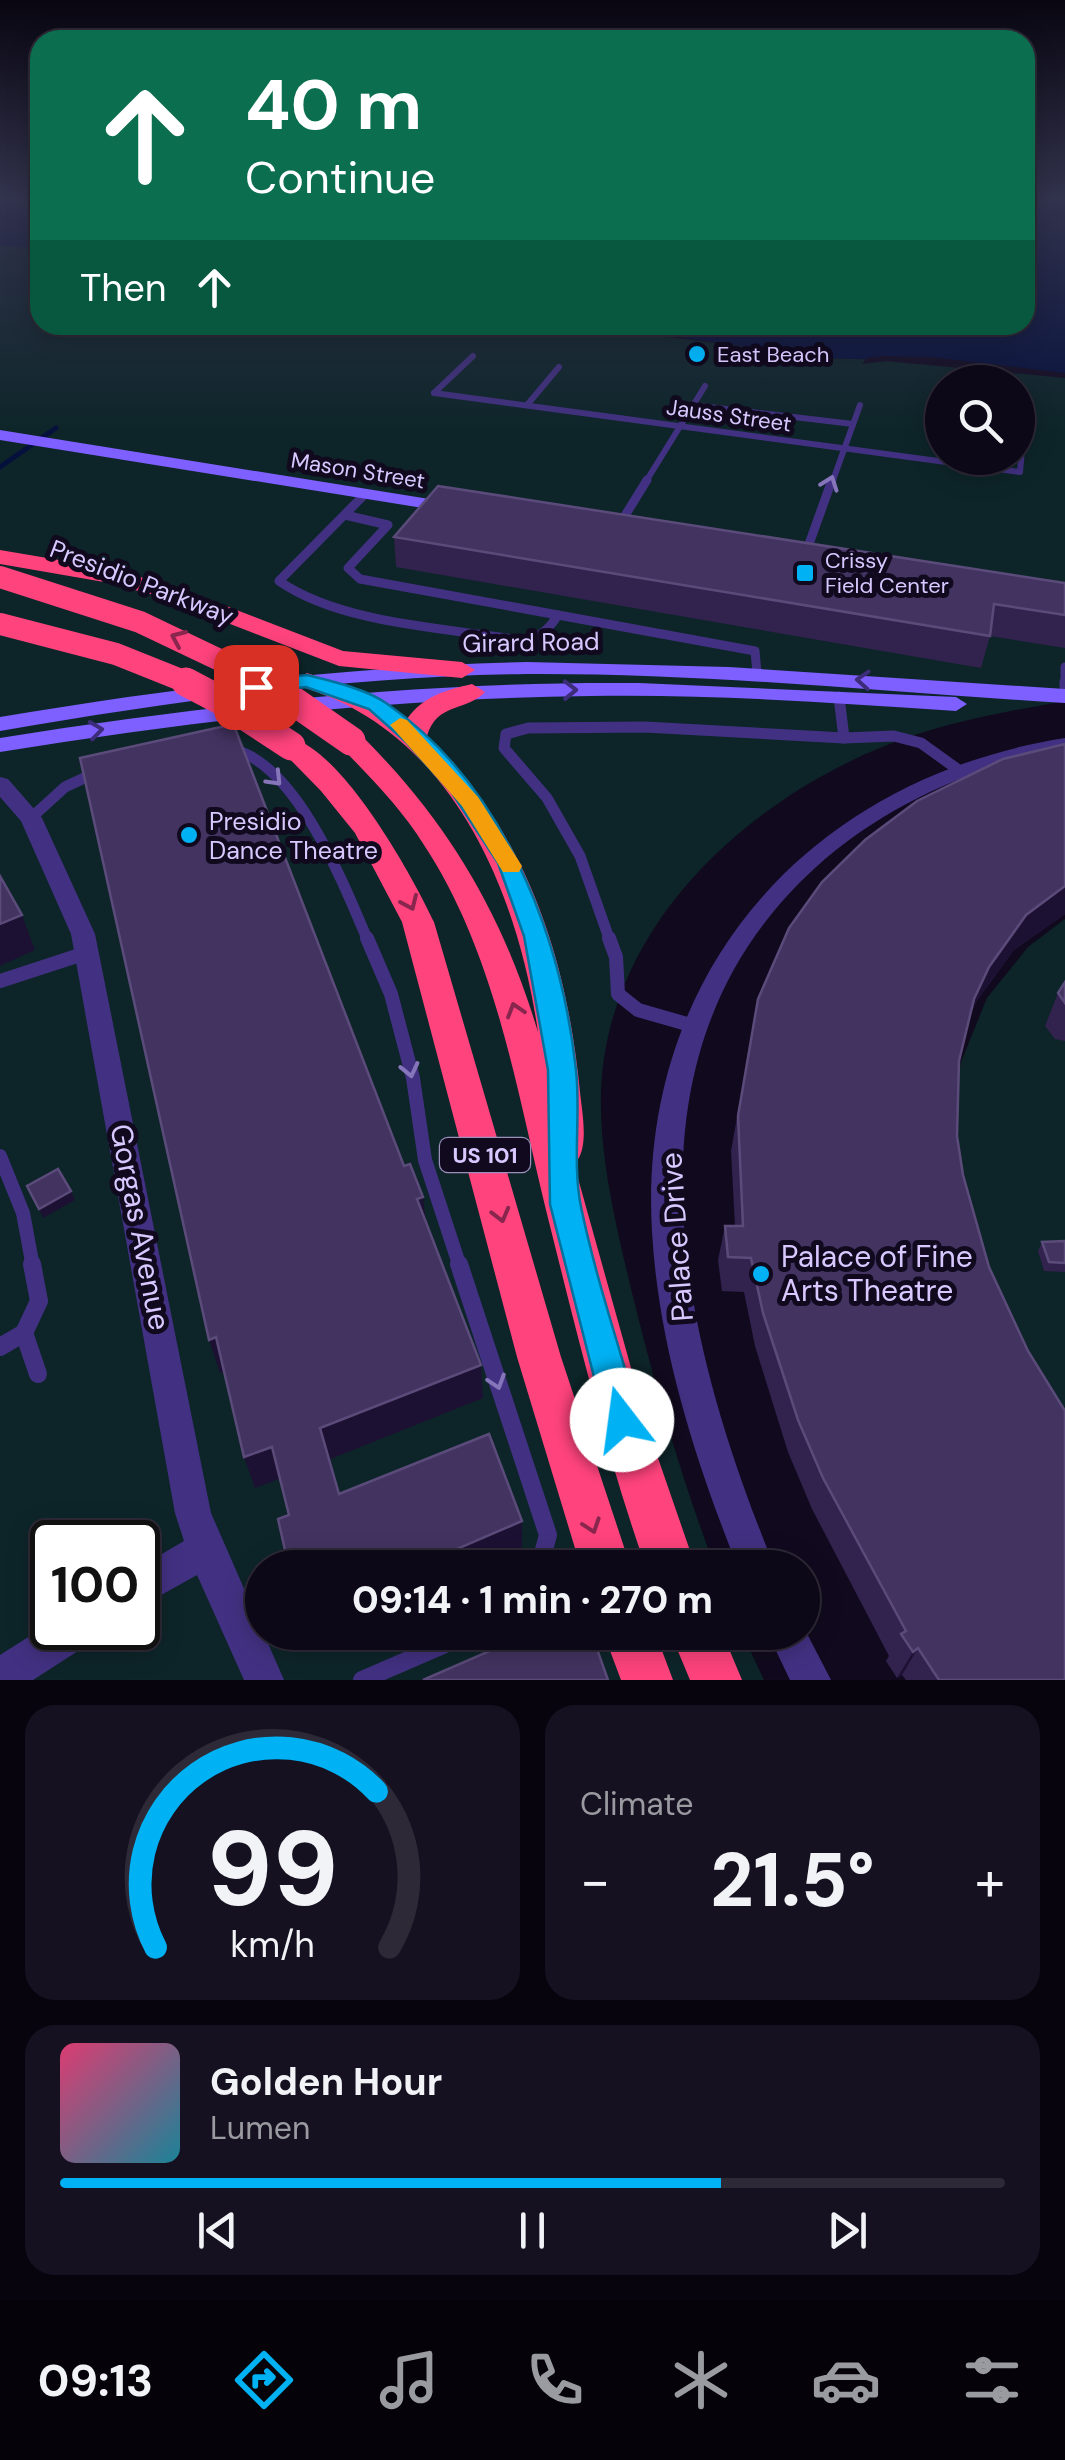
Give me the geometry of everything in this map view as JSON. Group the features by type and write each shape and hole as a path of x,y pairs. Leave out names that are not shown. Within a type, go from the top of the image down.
{"highway":[{"path":"0,557 142,584 358,662 467,681"},
{"name":"Presidio Parkway","path":"0,576 104,608 214,654 291,696 351,740 414,806 450,858 478,909 518,1019 632,1456 664,1550"},
{"name":"US 101","path":"0,624 95,646 167,672 230,704 291,746 362,819 393,867 418,922 539,1357 600,1550"},
{"path":"270,708 300,692 307,681 306,662 280,637"},
{"path":"307,681 364,699 413,737 460,788 491,831 517,879 531,917 562,1070 565,1204"},
{"path":"413,737 418,720 429,708 467,681"},
{"path":"636,1650 647,1680"},
{"path":"704,1650 716,1680"}],"main road":[{"name":"Mason Street","path":"6,436 480,512"},
{"path":"793,560 827,566"},
{"name":"Girard Road","path":"0,746 586,668 757,673 1065,696"},
{"name":"Girard Road","path":"0,724 120,704 307,681 467,681 1065,710"}],"street":[{"name":"Palace Drive","path":"750,1550 708,1435 682,1331 675,1284 669,1154 680,1080 694,1026 732,952 800,868 860,821 960,771 1002,756 1065,744"},
{"name":"Gorgas Avenue","path":"0,784 32,818 72,905 88,953 193,1513 205,1549 264,1680"},
{"path":"160,1576 205,1549"},
{"path":"0,1678 44,1650"},
{"path":"795,1650 811,1680"}],"lane":[{"name":"Jauss Street","path":"473,356 434,392 925,459"},
{"path":"527,406 559,367"},
{"path":"614,533 705,386"},
{"path":"692,405 854,424"},
{"path":"793,560 860,405"},
{"path":"365,494 279,580 286,588 329,605 518,640 540,637 558,616"},
{"path":"345,515 388,525 348,568 360,579 755,651 757,673"},
{"path":"1065,667 1065,688"},
{"path":"839,697 844,738"},
{"path":"694,1026 638,1010 618,994 616,957 588,872 555,810 504,748 503,739 519,729 580,728 756,730 844,738 883,735 912,739 960,771"},
{"path":"219,747 245,752 307,814 331,855 392,994 413,1078 424,1160 548,1535 544,1550"},
{"path":"32,818 65,787 87,774 106,770"},
{"path":"0,981 88,953"},
{"path":"0,1156 24,1213 39,1301 24,1333 0,1347"},
{"path":"24,1333 38,1374"},
{"path":"362,1680 431,1650"}],"green space":[{"path":"0,276 30,276 30,335 653,335 829,358 955,365 925,365 925,475 1035,475 1035,373 1065,376 1065,701 972,719 904,739 830,772 779,802 691,880 655,926 628,977 609,1032 601,1116 615,1219 659,1397 709,1550 245,1550 245,1650 750,1650 764,1680 0,1680"},
{"path":"1065,919 1065,1457 957,1202 955,1102 961,1062 987,998 1028,947"}],"shaded area":[{"path":"1035,276 1065,276 1065,376 1035,373 1035,365 829,358 663,335 1035,335"}],"pier":[{"path":"932,357 998,365 886,361 862,364 867,358"},
{"path":"1035,369 1065,373 1065,378 1035,375"}],"building":[{"path":"438,486 1065,583 1065,615 994,604 990,636 394,537"},
{"path":"225,726 235,728 404,1166 410,1164 423,1197 417,1199 481,1365 320,1428 339,1494 489,1434 522,1521 455,1550 285,1550 278,1519 289,1515 272,1447 244,1457 216,1337 209,1340 80,758"},
{"path":"1065,744 1065,886 1026,915 989,967 974,999 959,1061 957,1136 963,1175 989,1267 1028,1351 1065,1411 1065,1680 939,1680 918,1648 913,1652 901,1634 906,1631 823,1478 798,1420 763,1313 751,1258 728,1257 725,1226 743,1226 738,1116 758,999 789,928 822,882 865,840 917,801 1003,759"},
{"path":"0,876 22,915 0,924"},
{"path":"1065,982 1065,1003 1058,993"},
{"path":"58,1169 71,1191 39,1209 27,1186"},
{"path":"1065,1241 1065,1263 1049,1262 1042,1242"},
{"path":"492,1650 597,1650 608,1680 423,1680"}],"waterway":[{"path":"0,467 56,428"}],"slow traffic":[{"path":"400,725 470,802 511,866"}],"place":[{"name":"East Beach","path":"697,354"},
{"name":"Crissy Field Center","path":"805,573"},
{"name":"Presidio Dance Theatre","path":"189,835"},
{"name":"Palace of Fine Arts Theatre","path":"761,1274"}],"route":[{"path":"256,687 307,681 376,705 413,737 460,788 509,863 536,936 562,1070 565,1204 622,1420"}]}
